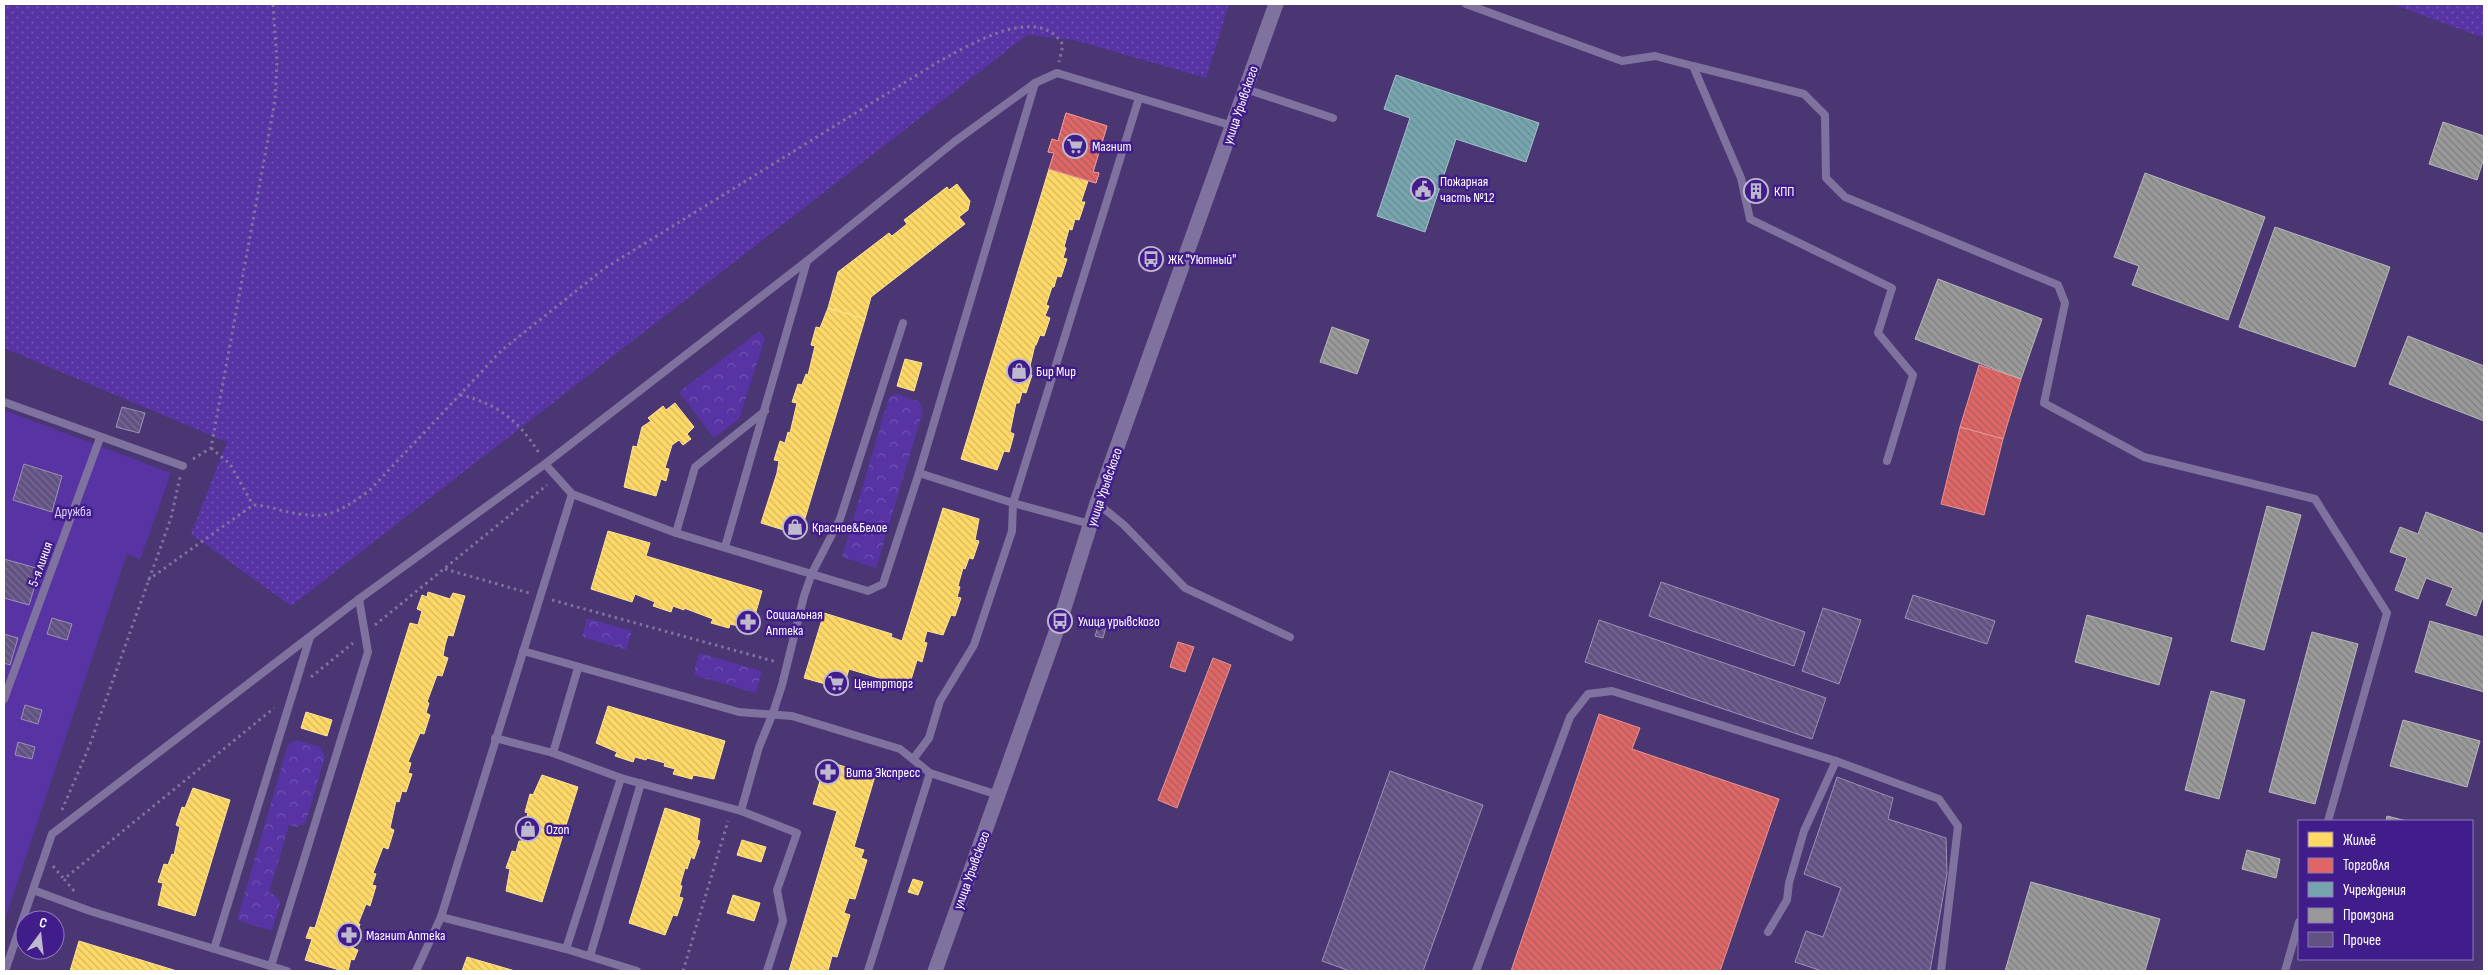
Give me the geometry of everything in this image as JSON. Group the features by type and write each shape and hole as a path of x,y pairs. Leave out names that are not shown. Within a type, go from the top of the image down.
{"street":[{"name":"улица Урывского","path":"935,971 1060,621 1090,524 1276,4"}],"lane":[{"path":"1466,4 1622,61 1656,56 1804,94 1826,115 1826,178 1846,197 2058,285 2065,303 2044,403 2144,457 2315,499 2387,613 2328,820"},
{"path":"1693,66 1741,178 1750,220 1892,288 1878,333 1914,375 1887,460"},
{"path":"5,971 52,834 359,599 545,464 807,261 954,142 1035,83 1056,73 1233,126"},
{"path":"545,464 572,494 676,533 868,591 883,584 919,473 1035,83"},
{"path":"1246,89 1333,118"},
{"path":"914,758 930,738 940,701 974,645 1012,531 1013,503 1139,98"},
{"path":"725,547 807,261"},
{"path":"741,811 759,747 774,713 804,596 812,573 840,519 903,323"},
{"path":"4,402 182,466"},
{"path":"676,533 695,467 765,411"},
{"name":"5-я линия","path":"4,699 100,438"},
{"path":"919,473 1013,503 1090,524"},
{"path":"416,971 441,918 495,738 572,494"},
{"path":"1098,504 1124,525 1186,588 1290,637"},
{"path":"271,966 368,652 359,599"},
{"path":"214,949 310,637"},
{"path":"523,651 739,712 774,713 792,716 900,749 930,772 998,795"},
{"path":"553,753 578,668"},
{"path":"1476,971 1570,718 1588,694 1612,691 1836,761 1939,799 1958,826 1941,971"},
{"path":"495,738 553,753 621,778 741,811 797,834 777,890 783,921 766,971"},
{"path":"1768,932 1787,900 1789,883 1804,831 1836,761"},
{"path":"868,971 930,772"},
{"path":"566,948 621,778"},
{"path":"590,956 641,783"},
{"path":"33,890 90,911 287,971"},
{"path":"441,918 566,948 637,971"},
{"path":"2285,971 2298,926"}],"path":[{"path":"52,834 89,747 172,518 182,466 211,448 275,101 278,62 273,4"},
{"path":"148,580 253,505 314,516 328,516 347,507 369,491 502,350 605,268 938,62 988,36 1018,26 1039,28 1059,38 1063,45 1056,73"},
{"path":"459,395 492,405 505,414 530,438 545,464"},
{"path":"211,448 230,464 253,505"},
{"path":"444,569 787,665"},
{"path":"683,971 731,808"}],"green space":[{"path":"4,4 1229,4 1206,78 1074,40 1027,35 291,606 191,534 227,442 4,348"},
{"path":"2392,4 2484,4 2484,38"},
{"path":"759,331 765,338 739,419 714,438 679,392"},
{"path":"896,394 919,401 923,411 876,568 842,557 889,397"},
{"name":"Дружба","path":"4,410 171,473 140,560 127,554 4,922"},
{"path":"587,618 632,631 626,650 582,637"},
{"path":"699,653 762,671 756,693 693,675"},
{"path":"296,740 320,747 325,756 306,822 297,827 289,825 269,893 276,895 280,903 272,931 237,920 288,745"}],"building: Жильё":[{"path":"1049,169 1088,181 1081,202 1085,202 1079,220 1075,219 1072,230 1069,229 1063,258 1067,259 1061,277 1057,276 1046,305 1049,306 1045,316 1050,318 1044,336 1040,335 1035,345 1028,374 1032,375 1026,393 1022,392 1019,403 1016,403 1010,432 1014,434 1009,452 1004,451 997,470 961,459"},
{"path":"957,184 970,201 968,210 959,217 965,224 871,297 865,319 828,308 838,272 889,233 892,236 907,224 904,220 947,187 949,190"},
{"path":"828,308 865,319 800,535 761,523 777,473 779,461 774,460 780,441 785,443 788,432 790,433 797,403 792,402 798,384 802,385 806,374 808,375 815,346 811,345 816,327 820,328"},
{"path":"905,359 922,363 914,391 897,386"},
{"path":"675,403 694,427 687,434 691,439 683,445 679,440 672,445 665,468 669,469 666,481 661,479 656,496 624,487 633,446 637,447 642,427 651,421 648,418 663,406 666,410"},
{"path":"943,508 979,519 975,540 979,541 973,559 969,558 965,569 963,568 957,597 961,598 955,616 951,615 943,635 927,631 924,642 927,643 922,662 917,660 910,683 901,680 899,684 849,669 843,689 804,678 824,613 892,634 891,637 902,641"},
{"path":"608,531 650,543 646,556 762,591 751,629 730,624 729,628 711,623 713,619 684,608 684,610 673,606 671,612 653,606 655,602 635,594 632,602 591,589"},
{"path":"428,592 450,599 453,593 465,596 453,636 448,635 445,645 443,656 448,658 442,676 437,675 427,702 429,703 426,713 430,715 424,734 420,733 408,762 411,763 408,773 412,774 406,792 402,791 399,802 396,801 390,828 394,830 388,849 383,847 373,873 376,874 372,885 376,886 370,906 366,904 358,924 360,924 353,948 358,950 354,960 351,959 348,971 343,971 305,960 312,939 306,938 310,927 315,928 410,623 418,625 422,611 417,609 422,595 427,597"},
{"path":"608,706 725,741 714,779 693,775 692,779 673,774 675,769 664,766 665,763 647,758 646,760 635,757 633,762 615,756 617,752 596,743"},
{"path":"306,712 332,720 327,736 301,728"},
{"path":"826,761 875,776 854,847 864,850 861,858 867,860 855,899 849,898 844,913 850,915 837,957 832,956 828,971 789,971 837,811 813,804"},
{"path":"542,775 578,787 542,902 506,891 510,869 506,868 512,851 516,852 519,841 522,841 527,825 525,824 528,813 525,812 530,794 533,795"},
{"path":"193,788 230,800 195,916 158,905 163,883 158,882 164,864 168,865 172,854 174,855 180,827 176,825 182,807 185,808"},
{"path":"665,808 700,819 697,840 700,841 694,859 691,857 687,869 685,868 679,897 683,898 677,916 673,915 665,935 629,923"},
{"path":"742,840 766,847 761,862 737,855"},
{"path":"913,879 923,882 918,895 908,892"},
{"path":"733,895 760,903 754,921 727,913"},
{"path":"79,941 177,971 70,971"},
{"path":"467,957 498,966 515,971 462,971"}],"building: Торговля":[{"name":"Магнит","path":"1066,113 1107,126 1093,172 1099,173 1096,183 1049,169 1054,153 1048,152 1052,139 1058,141"},
{"name":"Магнит","path":"1066,113 1107,126 1093,172 1099,173 1096,183 1049,169 1054,153 1048,152 1052,139 1058,141"},
{"path":"1979,365 2021,379 2003,439 1960,427"},
{"path":"1960,427 2003,439 1984,515 1941,504"},
{"path":"1178,642 1194,647 1185,672 1170,667"},
{"path":"1213,658 1231,665 1177,808 1158,800"},
{"path":"1599,714 1640,728 1632,749 1779,799 1720,971 1511,971"}],"building: Учреждения":[{"path":"1396,75 1539,123 1526,162 1456,139 1425,232 1377,216 1410,118 1384,109"}],"building: Промзона":[{"path":"2443,122 2484,136 2484,158 2477,180 2429,164"},
{"path":"2145,173 2265,217 2228,320 2132,285 2139,266 2114,257"},
{"name":"КПП","path":"1751,182 1765,188 1760,199 1746,194"},
{"path":"2275,227 2390,267 2355,367 2239,327"},
{"path":"1938,279 2042,319 2021,379 1915,339"},
{"path":"1332,327 1369,340 1357,374 1320,362"},
{"path":"2408,336 2484,366 2484,421 2389,384"},
{"path":"2267,506 2301,515 2264,650 2231,641"},
{"path":"2426,512 2484,534 2484,594 2476,616 2446,605 2453,588 2426,578 2418,599 2395,590 2407,558 2390,552 2400,527 2418,534"},
{"path":"2087,615 2172,638 2159,685 2075,662"},
{"path":"2430,621 2484,637 2484,692 2415,672"},
{"path":"2312,632 2358,644 2315,804 2269,792"},
{"path":"2211,691 2245,700 2219,799 2185,790"},
{"path":"2403,720 2480,741 2467,787 2390,766"},
{"path":"2387,816 2403,820 2386,820"},
{"path":"2247,850 2280,859 2276,878 2242,869"},
{"path":"2031,882 2160,919 2145,971 2005,971"}],"building: Прочее":[{"path":"122,407 145,413 139,433 116,427"},
{"path":"24,464 62,476 52,512 13,500"},
{"path":"4,559 40,569 29,605 4,598"},
{"path":"1661,582 1805,632 1794,666 1649,616"},
{"path":"1913,595 1995,621 1987,644 1905,618"},
{"path":"1823,608 1861,620 1839,684 1802,671"},
{"path":"52,618 72,624 67,640 47,634"},
{"path":"1599,620 1826,698 1812,739 1585,662"},
{"path":"1099,624 1106,626 1103,638 1095,636"},
{"path":"4,634 18,638 10,665 4,663"},
{"path":"25,705 42,710 38,724 21,719"},
{"path":"18,742 35,747 32,759 15,755"},
{"path":"1390,771 1483,805 1423,971 1350,971 1322,961"},
{"path":"1837,777 1893,798 1888,819 1946,838 1947,874 1930,971 1822,971 1795,962 1806,931 1823,937 1841,888 1804,874"}],"place":[{"name":"Магнит","path":"1075,146"},
{"name":"Пожарная часть №12","path":"1423,189"},
{"name":"КПП","path":"1756,191"},
{"name":"ЖК \"Уютный\"","path":"1151,259"},
{"name":"Бир Мир","path":"1019,371"},
{"name":"Красное&Белое","path":"795,527"},
{"name":"Улица урывского","path":"1060,621"},
{"name":"Социальная Аптека","path":"748,622"},
{"name":"Центрторг","path":"836,683"},
{"name":"Вита Экспресс","path":"828,772"},
{"name":"Ozon","path":"528,829"},
{"name":"Магнит Аптека","path":"349,935"}]}
